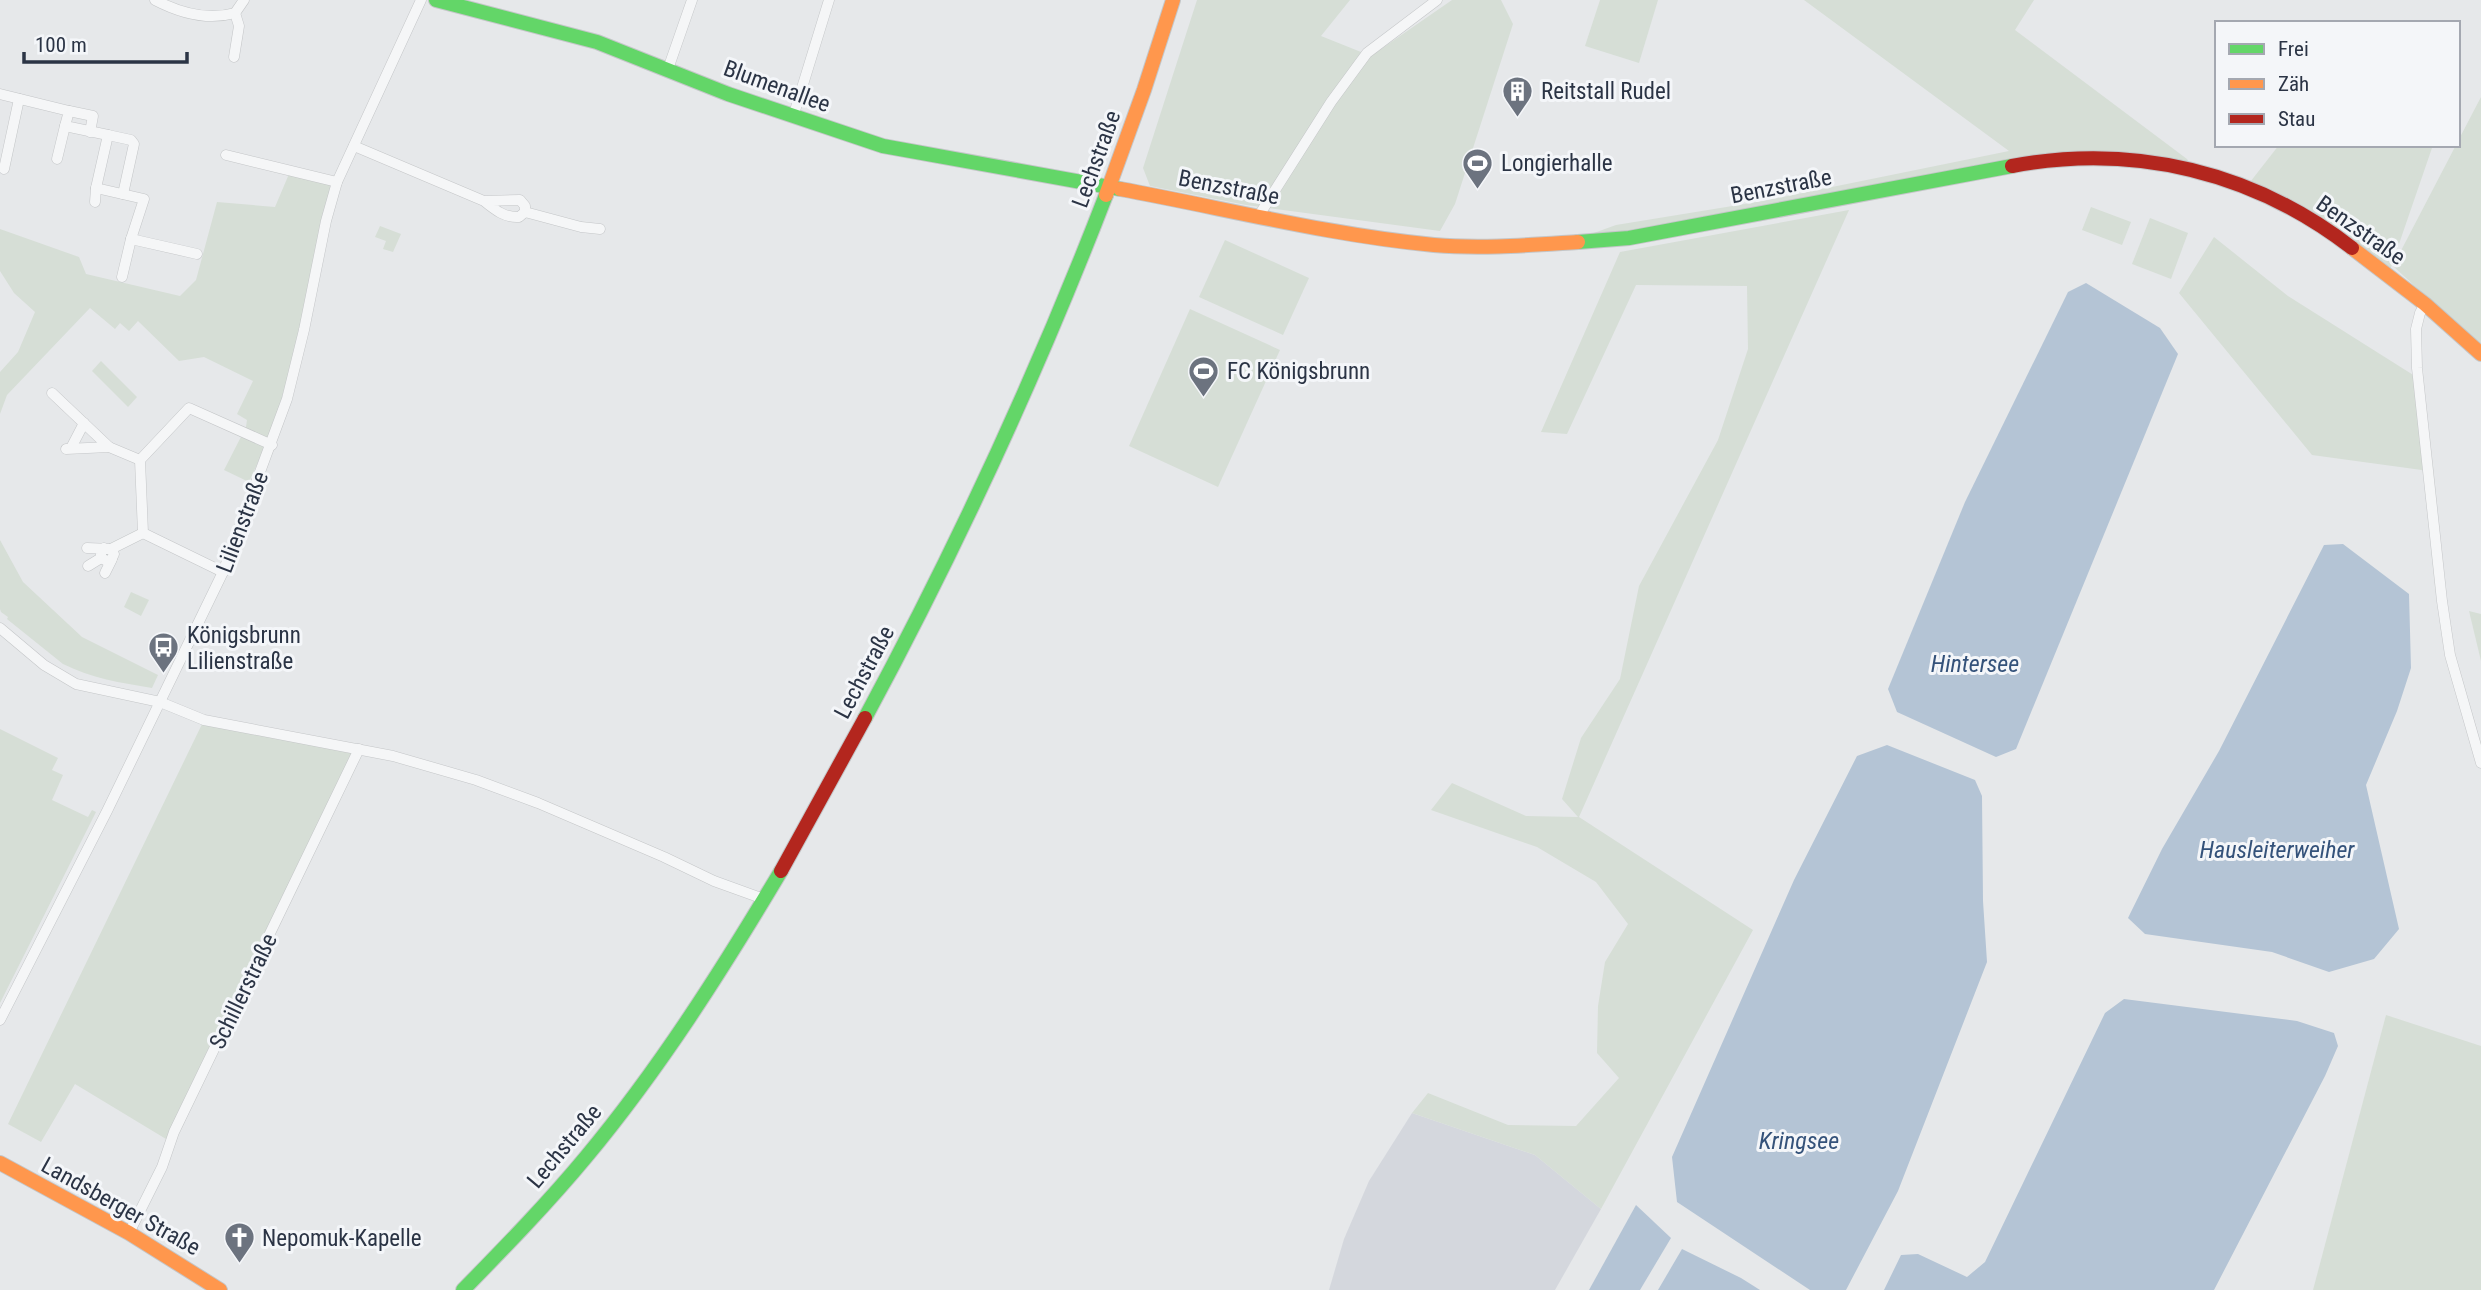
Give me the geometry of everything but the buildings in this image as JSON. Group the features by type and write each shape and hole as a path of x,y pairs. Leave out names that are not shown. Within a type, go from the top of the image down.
{"street":[{"path":"155,0 174,10 197,16 224,16 235,13 244,0"},
{"name":"Lilienstraße","path":"0,1020 223,572 287,399 337,182 421,0"},
{"name":"Blumenallee","path":"436,0 597,42 728,94 883,146 1110,187"},
{"path":"668,69 692,0"},
{"path":"793,117 829,0"},
{"name":"Lechstraße","path":"463,1290 517,1235 610,1129 703,996 764,899 834,778 960,534 1082,261 1153,67 1173,0"},
{"path":"1258,216 1331,102 1367,53 1437,0"},
{"path":"234,57 239,26 235,13"},
{"path":"0,94 93,116 90,132"},
{"path":"4,169 19,99"},
{"path":"57,159 69,111"},
{"path":"65,126 131,140 134,144 123,194"},
{"path":"95,202 108,135"},
{"path":"354,146 484,201 511,218 519,217 525,212"},
{"path":"226,155 337,182"},
{"name":"Benzstraße","path":"1110,187 1390,240 1437,245 1504,247 1629,238 2029,163 2105,157 2196,171 2247,186 2334,234 2425,304 2481,354"},
{"path":"96,188 144,200 122,277"},
{"path":"484,201 520,200 525,206 525,212"},
{"path":"525,212 581,228 600,229"},
{"path":"131,239 197,254"},
{"path":"2425,304 2416,328 2417,368 2441,588 2450,655 2481,763"},
{"path":"52,393 109,447 140,460"},
{"path":"143,533 140,460 189,408 272,445"},
{"path":"84,423 68,449 109,447"},
{"path":"143,533 223,572"},
{"path":"88,566 143,533"},
{"path":"87,548 107,553"},
{"path":"105,573 107,553"},
{"path":"0,628 44,665 76,684 160,702 204,720 393,756 488,784 614,835 714,881 764,899"},
{"name":"Schillerstraße","path":"129,1233 162,1167 174,1132 359,749"},
{"name":"Landsberger Straße","path":"0,1163 129,1233 220,1290"}],"shaded area":[{"path":"1197,0 1350,0 1321,36 1371,56 1452,0 1501,0 1513,24 1455,204 1440,231 1246,205 1150,186 1143,168"},
{"path":"1600,0 1658,0 1639,63 1585,46"},
{"path":"1804,0 2034,0 2015,30 2187,159 2196,171 2106,157 1629,238 1591,234 1616,225 1763,201 2009,151"},
{"path":"2481,97 2481,347 2393,266 2455,147 2460,147 2460,137"},
{"path":"2277,147 2432,147 2388,276 2247,186"},
{"path":"289,174 337,185 298,343 272,431 249,482 224,470 246,427 247,420 237,414 253,381 204,357 179,361 138,321 129,331 120,323 115,329 90,308 7,395 0,414 0,372 18,352 35,312 14,293 0,271 0,229 79,257 86,274 180,296 196,280 217,202 275,207"},
{"path":"2091,207 2131,222 2122,245 2082,230"},
{"path":"1849,210 1579,817 1753,930 1601,1209 1535,1155 1412,1113 1428,1093 1508,1125 1576,1126 1619,1078 1597,1053 1598,1006 1605,962 1628,924 1596,882 1537,847 1431,810 1452,783 1526,816 1578,817 1562,799 1581,738 1620,679 1639,586 1718,440 1748,349 1747,286 1636,285 1567,434 1541,432 1620,252"},
{"path":"2150,218 2188,233 2171,279 2132,264"},
{"path":"380,226 401,234 393,252 383,249 386,241 375,237"},
{"path":"2214,237 2288,296 2418,378 2429,471 2312,455 2179,293"},
{"path":"1225,240 1309,278 1283,335 1199,297"},
{"name":"FC Königsbrunn","path":"1190,309 1280,350 1218,487 1129,446"},
{"path":"101,361 137,397 128,407 92,371"},
{"path":"0,540 23,582 82,637 158,675 152,688 95,676 63,664 7,619 0,609"},
{"path":"131,592 149,600 141,616 124,607"},
{"path":"2469,611 2481,614 2481,661"},
{"path":"204,720 356,753 166,1139 75,1084 41,1142 8,1124"},
{"path":"0,729 58,758 52,770 63,775 52,800 88,817 92,810 96,812 0,1003"},
{"path":"2386,1015 2481,1046 2481,1290 2313,1290"},
{"path":"1412,1113 1535,1155 1601,1209 1555,1290 1329,1290 1344,1239 1369,1181"}],"water":[{"name":"Hintersee","path":"2086,283 2160,328 2178,354 2016,749 1996,757 1897,712 1888,689 1965,502 2068,292"},
{"name":"Hausleiterweiher","path":"2343,544 2409,594 2411,668 2397,711 2366,785 2399,929 2374,959 2329,972 2272,952 2145,934 2128,918 2162,849 2219,751 2324,545"},
{"name":"Kringsee","path":"1887,745 1975,780 1982,796 1983,901 1987,962 1898,1191 1846,1290 1810,1290 1677,1202 1672,1157 1794,880 1857,756"},
{"path":"2124,999 2297,1021 2334,1033 2338,1046 2325,1076 2214,1290 1884,1290 1901,1255 1918,1254 1967,1277 1985,1262 2105,1013"},
{"path":"1636,1205 1671,1238 1640,1290 1589,1290"},
{"path":"1682,1249 1741,1278 1760,1290 1658,1290"}],"traffic: fast":[{"path":"436,0 597,42 728,94 883,146 1120,189"},
{"path":"1578,242 1629,238 2012,166"},
{"path":"865,718 994,460 1080,262 1106,195"},
{"path":"463,1290 556,1192 639,1089 689,1018 781,871"}],"traffic: slow":[{"path":"1106,195 1173,0"},
{"path":"1120,189 1394,241 1470,247 1578,242"},
{"path":"2352,248 2425,304 2481,354"},
{"path":"0,1163 129,1233 220,1290"}],"traffic: jam":[{"path":"2012,166 2103,158 2191,170 2234,183 2275,200 2352,248"},
{"path":"781,871 865,718"}],"place":[{"name":"Reitstall Rudel","path":"1518,118"},
{"name":"Longierhalle","path":"1478,190"},
{"name":"FC Königsbrunn","path":"1204,398"},
{"name":"Königsbrunn Lilienstraße","path":"164,675"},
{"name":"Nepomuk-Kapelle","path":"239,1265"}]}
